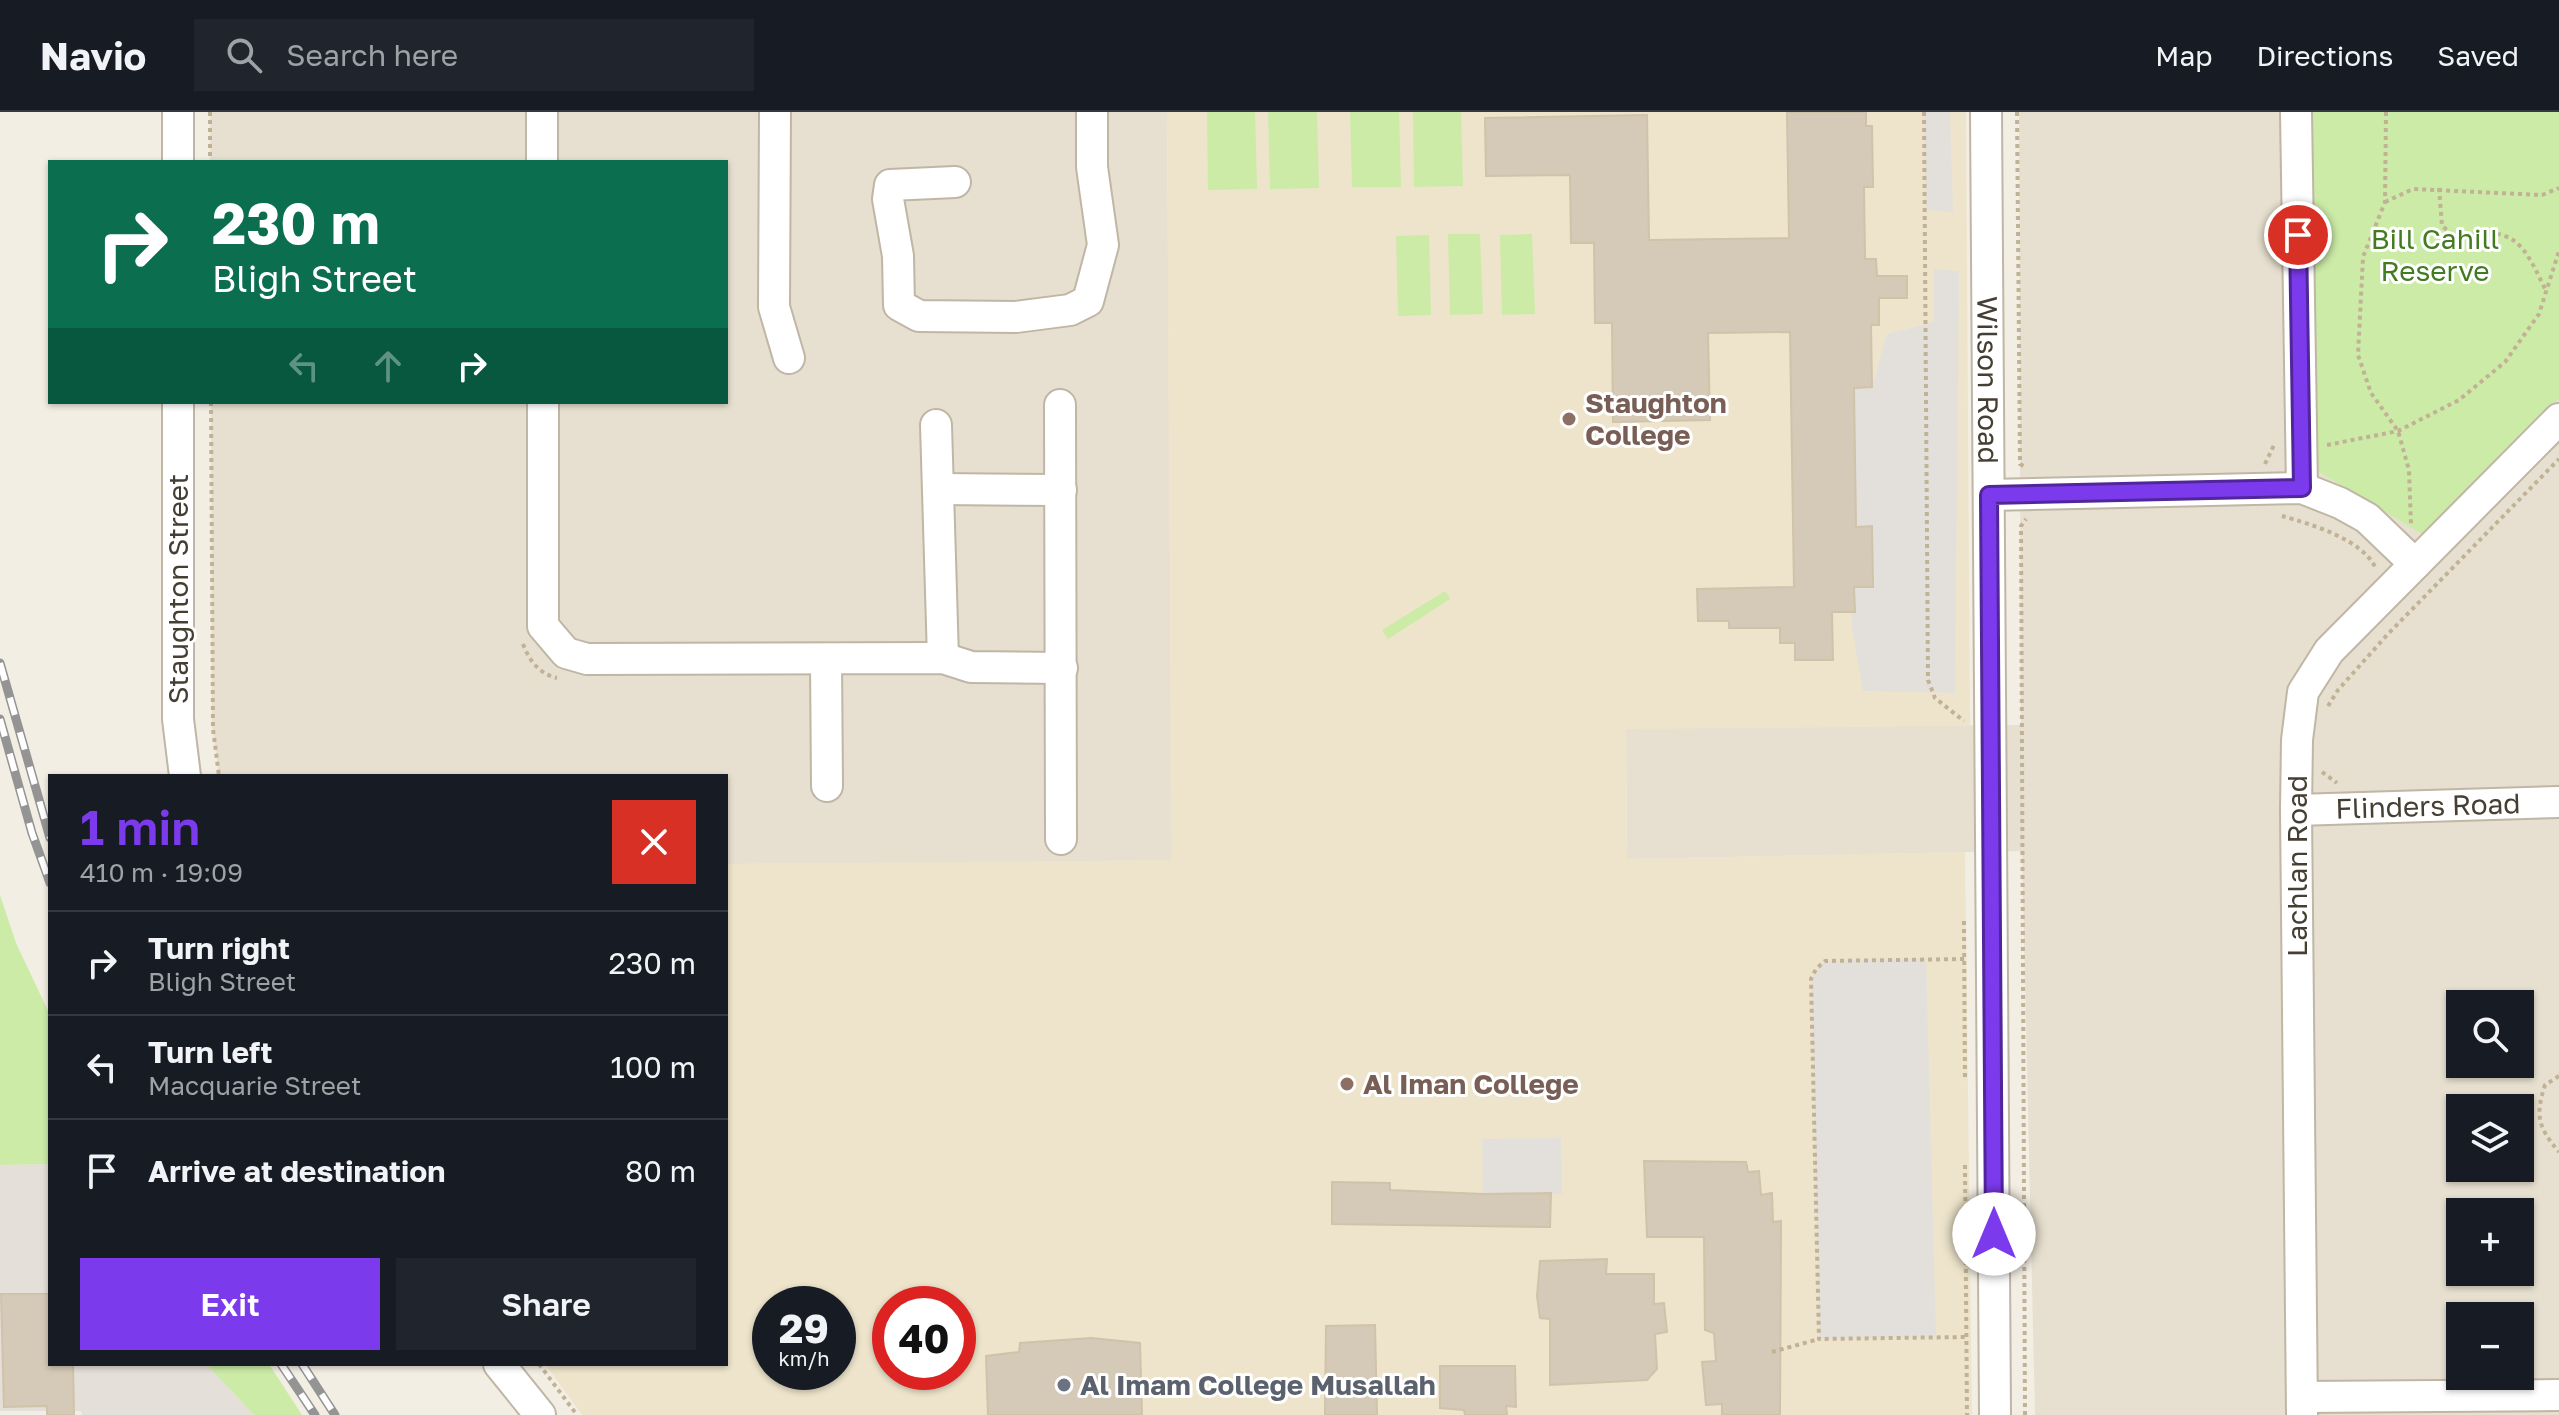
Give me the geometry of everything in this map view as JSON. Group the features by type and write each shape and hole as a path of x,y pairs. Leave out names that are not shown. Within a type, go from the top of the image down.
{"street":[{"path":"178,112 178,160"},
{"path":"542,112 542,160"},
{"path":"775,112 774,307 789,358"},
{"path":"955,182 890,185 888,199 898,256 899,305 919,316 1016,317 1070,310 1088,301 1103,245 1092,167 1092,112"},
{"name":"Wilson Road","path":"1986,112 1995,1415"},
{"path":"2296,112 2302,488"},
{"name":"Staughton Street","path":"178,404 178,719 185,774"},
{"path":"543,404 543,626 566,653 587,659 943,658 971,667 1062,668"},
{"path":"1060,405 1061,839"},
{"name":"Lachlan Road","path":"2302,1406 2308,809 2297,740 2303,692 2329,651 2559,419"},
{"path":"936,425 943,658"},
{"path":"1989,495 2302,488 2367,518 2415,564"},
{"path":"938,489 1061,490"},
{"path":"826,659 827,786"},
{"name":"Flinders Road","path":"2308,809 2559,802"},
{"path":"501,1366 540,1415"},
{"path":"2302,1406 2559,1395"}],"path":[{"path":"210,112 210,160"},
{"path":"1924,112 1928,680 1935,698 1964,721"},
{"path":"2017,112 2020,464 2031,471 2030,516 2021,526 2025,1415"},
{"path":"2386,112 2385,202 2363,257 2358,355 2371,393 2398,431 2409,470 2409,508 2415,564"},
{"path":"2439,188 2442,226 2454,235 2483,231 2508,236 2527,251 2546,291"},
{"path":"2385,202 2413,189 2542,195 2559,188"},
{"path":"2270,456 2398,431 2459,400 2505,362 2539,314 2559,251"},
{"path":"211,404 213,729 219,774"},
{"path":"2250,464 2266,464 2275,444 2275,428"},
{"path":"2324,713 2338,690 2387,635 2559,459"},
{"path":"2280,515 2326,529 2364,554 2376,565 2375,579"},
{"path":"2308,809 2320,770"},
{"path":"1964,915 1965,1082"},
{"path":"1819,1339 1811,979 1825,961 1964,959"},
{"path":"2559,1076 2545,1085 2537,1109 2543,1134 2559,1152"},
{"path":"1965,1157 1967,1415"},
{"path":"1772,1352 1819,1339 1966,1337"},
{"path":"540,1366 577,1415"}],"shaded area":[{"path":"210,112 1167,112 1172,861 728,864 728,774 219,774 212,724 211,404 728,404 728,160 210,160"},
{"path":"1167,112 1966,112 1970,726 1626,729 1627,859 1965,852 1972,1415 582,1415 546,1366 728,1366 728,864 1171,860"},
{"path":"1924,112 1950,112 1953,212 1925,210"},
{"path":"2019,112 2559,112 2559,1415 2035,1415 2022,851 1627,859 1626,728 2021,725"},
{"path":"1934,269 1959,271 1955,693 1863,691 1852,628 1854,388 1872,387 1887,334 1934,322"},
{"path":"1926,958 1936,1337 1819,1339 1811,979 1825,961"},
{"path":"1561,1138 1562,1194 1483,1194 1482,1139"},
{"path":"48,1164 48,1366 208,1366 254,1415 82,1415 81,1411 0,1411 0,1165"}],"green space":[{"path":"1207,112 1255,112 1257,189 1208,190"},
{"path":"1268,112 1317,112 1319,188 1270,189"},
{"path":"1350,112 1399,112 1401,187 1352,187"},
{"path":"1413,112 1461,112 1463,186 1414,187"},
{"name":"Bill Cahill Reserve","path":"2310,112 2559,112 2559,398 2422,534 2314,469"},
{"path":"1448,234 1480,234 1483,314 1450,315"},
{"path":"1532,234 1535,314 1502,315 1500,235"},
{"path":"1429,235 1431,315 1398,316 1396,236"},
{"path":"1445,591 1450,599 1388,639 1382,630"},
{"path":"0,895 16,943 48,1011 48,1164 0,1165"},
{"path":"208,1366 270,1366 302,1415 254,1415"}],"building":[{"path":"1787,112 1866,112 1866,126 1872,126 1873,187 1864,187 1865,259 1876,259 1877,276 1907,276 1907,298 1879,298 1879,325 1871,325 1872,387 1854,388 1856,527 1872,526 1873,587 1854,587 1855,612 1832,612 1833,660 1795,660 1795,643 1780,643 1780,628 1729,628 1729,621 1698,621 1697,589 1794,587 1790,332 1708,333 1710,420 1613,422 1612,323 1595,323 1594,243 1571,243 1570,175 1486,176 1485,118 1647,115 1649,240 1789,238"},
{"path":"1644,1161 1746,1162 1748,1172 1759,1171 1761,1195 1772,1193 1773,1222 1781,1221 1780,1415 1722,1415 1722,1404 1706,1405 1702,1362 1716,1361 1714,1333 1705,1330 1704,1237 1647,1237"},
{"path":"1332,1182 1390,1183 1390,1190 1551,1193 1550,1227 1332,1224"},
{"path":"1607,1259 1606,1274 1654,1274 1654,1304 1664,1303 1667,1332 1655,1334 1657,1369 1647,1380 1550,1385 1550,1319 1540,1318 1537,1296 1540,1261"},
{"path":"1,1294 48,1294 48,1366 73,1366 74,1415 47,1415 47,1406 4,1407"},
{"path":"1375,1325 1377,1415 1325,1415 1326,1326"},
{"name":"Al Imam College Musallah","path":"1091,1338 1140,1343 1142,1415 988,1415 986,1356 1019,1352 1020,1343"},
{"path":"1440,1366 1515,1366 1516,1407 1506,1406 1507,1415 1465,1415 1464,1410 1440,1408"}],"railway":[{"path":"0,663 48,831"},
{"path":"0,719 32,833 48,877"},
{"path":"282,1366 315,1415"},
{"path":"303,1366 335,1415"}],"place":[{"name":"Staughton College","path":"1569,419"},
{"name":"Al Iman College","path":"1347,1084"},
{"name":"Al Imam College Musallah","path":"1064,1385"}],"route":[{"path":"1994,1234 1989,495 2302,488 2298,235"}]}
